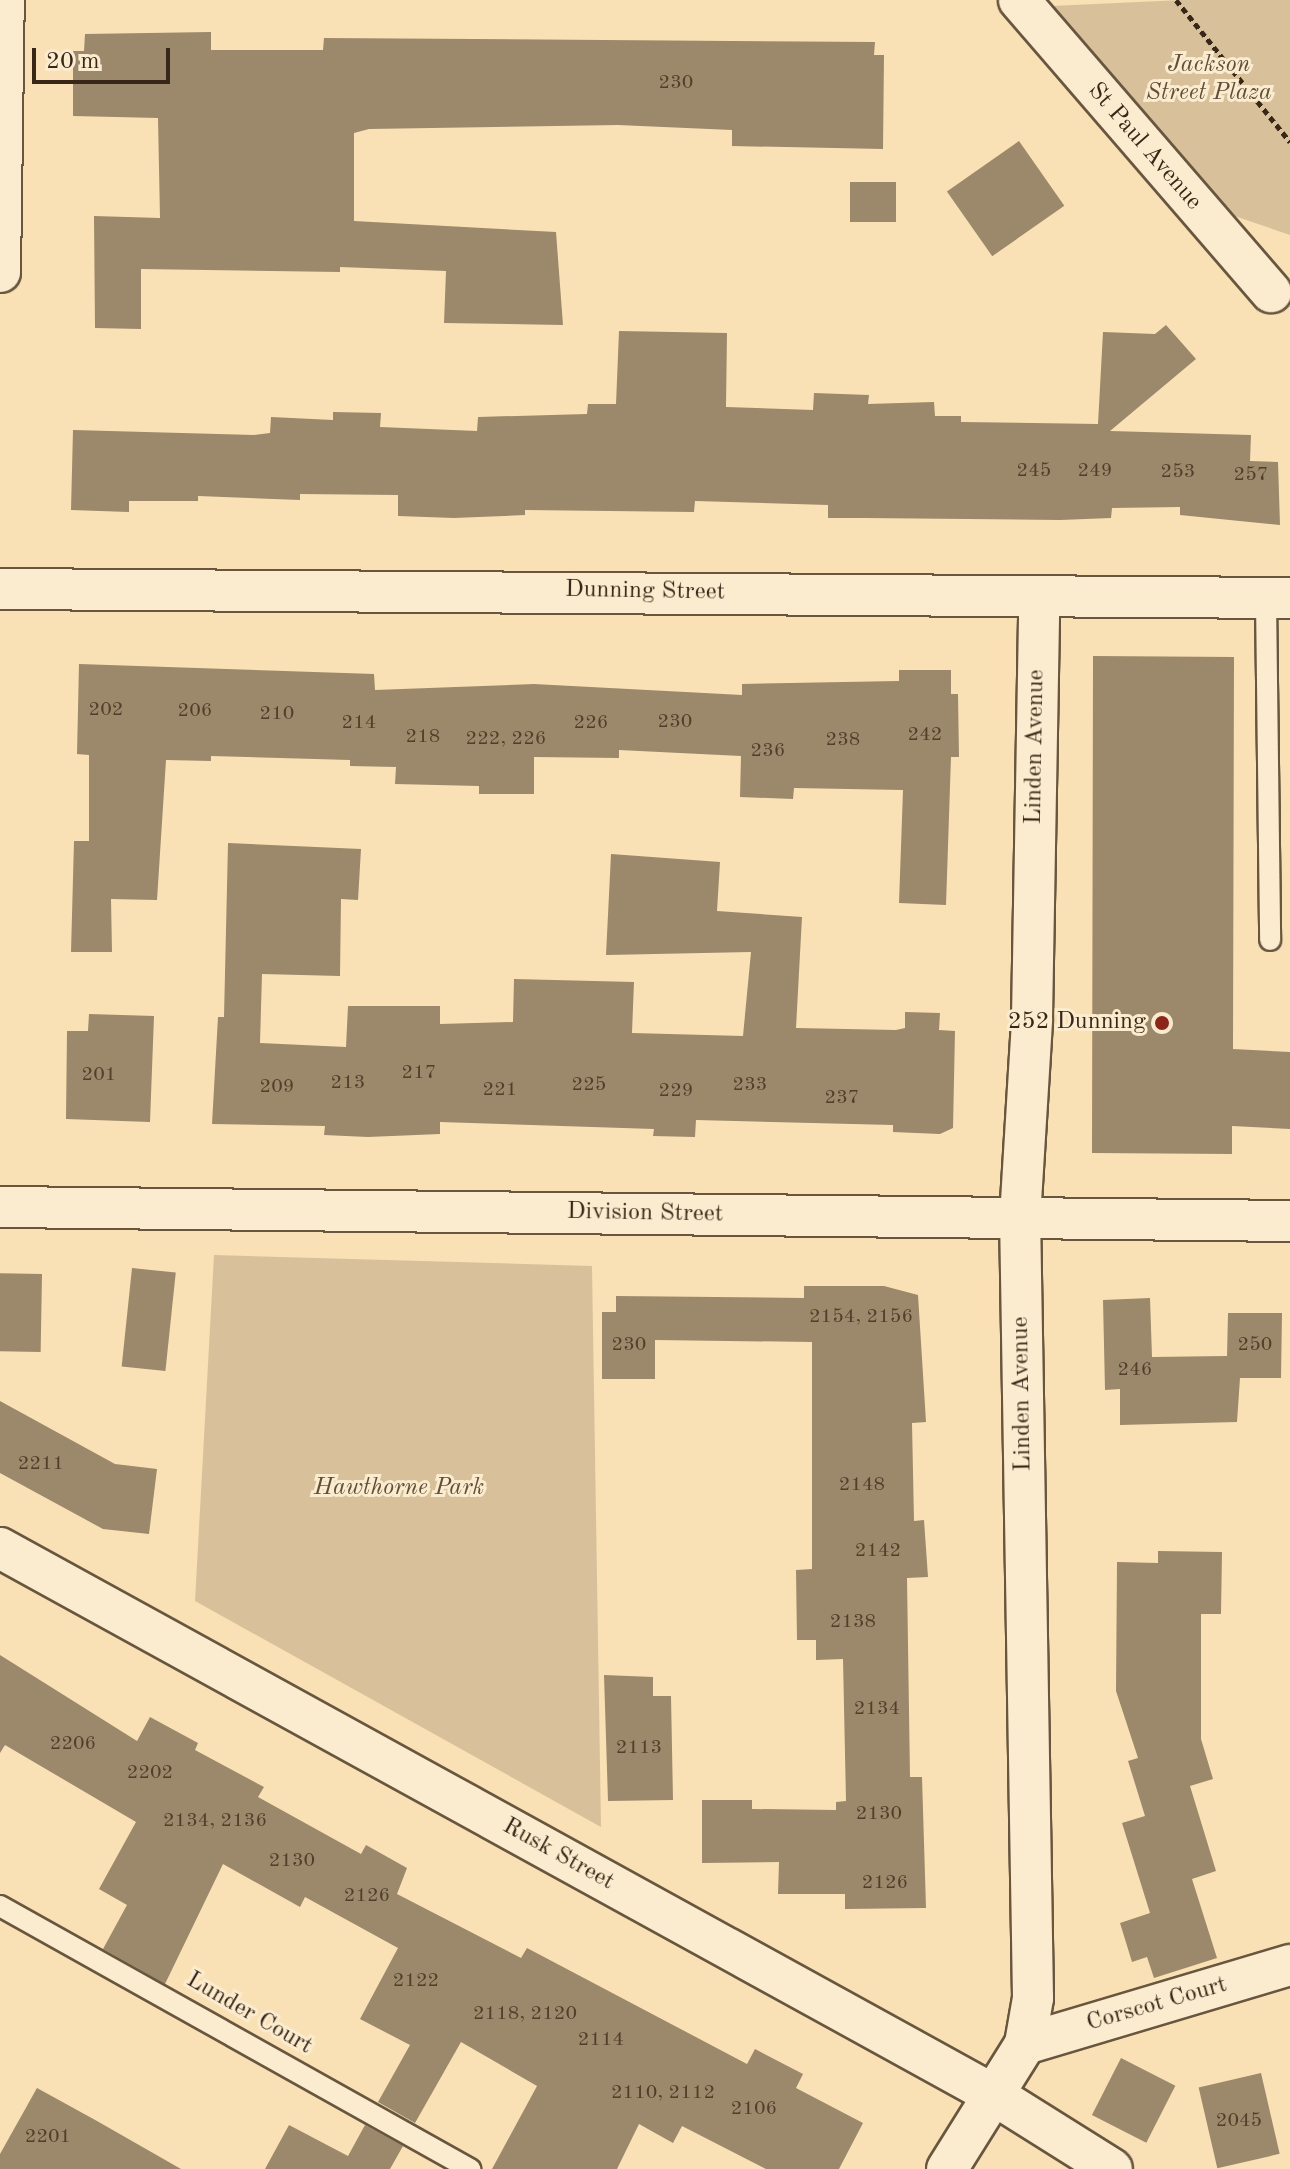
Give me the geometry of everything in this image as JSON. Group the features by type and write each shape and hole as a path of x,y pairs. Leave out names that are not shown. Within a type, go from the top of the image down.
{"street":[{"path":"0,272 4,0"},
{"name":"St Paul Avenue","path":"1019,0 1271,292"},
{"name":"Dunning Street","path":"0,589 1278,598"},
{"name":"Linden Avenue","path":"947,2169 1025,2044 1033,1998 1020,1218 1032,1019 1039,597"},
{"name":"Division Street","path":"0,1207 1290,1221"},
{"name":"Rusk Street","path":"0,1548 994,2095 1112,2169"},
{"name":"Corscot Court","path":"1025,2044 1290,1965"}],"lane":[{"path":"1270,940 1278,598"},
{"name":"Lunder Court","path":"0,1906 470,2169"}],"path":[{"path":"1176,0 1290,142"}],"green space":[{"name":"Jackson Street Plaza","path":"1181,0 1290,0 1290,235 1217,210 1052,6"},
{"name":"Hawthorne Park","path":"214,1255 592,1266 601,1827 195,1601"}],"building":[{"path":"211,32 211,50 323,50 324,38 875,42 874,55 884,55 883,149 732,146 732,130 618,125 369,129 354,133 354,221 556,232 563,325 444,323 446,271 340,267 340,272 141,269 141,329 95,328 94,216 160,218 158,118 73,116 73,51 84,51 85,34"},
{"path":"1019,141 1064,206 992,256 947,191"},
{"path":"850,182 896,182 896,222 850,222"},
{"path":"1166,325 1196,359 1110,431 1251,435 1250,461 1278,462 1280,525 1180,515 1180,507 1112,508 1111,518 1060,520 828,518 828,505 695,501 694,512 525,510 525,515 454,518 398,516 398,495 300,494 300,500 198,496 198,501 129,501 129,512 71,510 73,430 254,435 270,433 271,417 333,420 333,412 381,413 380,427 477,431 478,417 587,414 588,404 616,404 619,331 727,333 726,407 813,410 814,393 869,395 868,404 934,402 935,416 961,416 961,422 1098,424 1103,332 1155,334"},
{"name":"252 Dunning","path":"1093,656 1234,657 1233,1049 1290,1052 1290,1129 1232,1126 1232,1154 1092,1153"},
{"path":"79,664 374,674 375,690 534,684 742,695 742,684 899,681 899,670 951,670 951,694 958,694 959,757 951,757 946,905 899,903 903,790 794,788 793,799 740,797 741,756 619,750 619,758 534,757 534,794 479,794 479,786 395,784 396,767 350,766 350,760 211,756 211,761 166,760 157,900 111,899 112,952 71,952 74,841 89,841 89,755 77,754"},
{"path":"228,843 361,849 358,900 341,899 340,976 262,974 260,1043 346,1047 348,1006 440,1006 440,1024 513,1022 514,979 634,982 632,1033 743,1036 751,952 606,955 611,854 720,862 717,911 802,917 796,1028 896,1030 905,1028 905,1012 940,1013 939,1030 955,1031 953,1128 940,1134 893,1132 893,1125 696,1120 695,1137 653,1136 654,1129 440,1122 440,1134 368,1137 324,1135 325,1126 212,1124 218,1017 224,1017"},
{"path":"89,1014 154,1016 150,1122 66,1119 67,1031 88,1031"},
{"path":"132,1268 176,1273 165,1371 122,1366"},
{"path":"0,1273 42,1274 41,1352 0,1351"},
{"path":"804,1286 884,1286 918,1295 926,1422 912,1423 914,1521 924,1520 928,1577 907,1578 910,1777 922,1777 926,1908 845,1909 845,1894 778,1894 779,1862 702,1863 702,1800 752,1800 752,1809 836,1810 836,1802 846,1801 843,1659 816,1660 816,1640 797,1640 796,1570 812,1569 812,1342 655,1340 655,1379 602,1379 602,1312 616,1312 616,1296 804,1298"},
{"path":"1150,1298 1152,1357 1227,1356 1228,1313 1282,1313 1281,1378 1240,1378 1237,1422 1120,1425 1120,1389 1105,1390 1103,1300"},
{"path":"0,1401 115,1464 157,1469 149,1534 103,1529 0,1473"},
{"path":"1158,1551 1222,1552 1221,1614 1201,1614 1201,1739 1213,1779 1190,1786 1216,1871 1192,1879 1217,1958 1154,1978 1147,1957 1132,1962 1120,1923 1150,1913 1122,1823 1145,1816 1128,1761 1138,1758 1116,1691 1117,1562 1158,1563"},
{"path":"0,1655 137,1741 150,1717 198,1743 195,1750 264,1787 258,1797 361,1854 366,1845 407,1868 397,1894 521,1958 527,1948 747,2064 755,2049 803,2074 796,2088 863,2123 839,2169 766,2169 682,2126 673,2143 639,2124 617,2169 492,2169 537,2086 461,2042 415,2123 378,2102 410,2045 360,2019 398,1948 305,1897 300,1907 223,1864 165,1984 103,1949 127,1905 99,1889 136,1822 5,1745 0,1753"},
{"path":"604,1675 653,1677 653,1696 671,1696 673,1800 608,1801"},
{"path":"1121,2058 1175,2086 1146,2143 1092,2115"},
{"path":"1261,2073 1280,2154 1217,2168 1199,2087"},
{"path":"37,2088 181,2169 0,2169 0,2154"},
{"path":"289,2125 348,2156 365,2125 403,2146 390,2169 265,2169"}],"place":[{"name":"252 Dunning","path":"1162,1023"}]}
